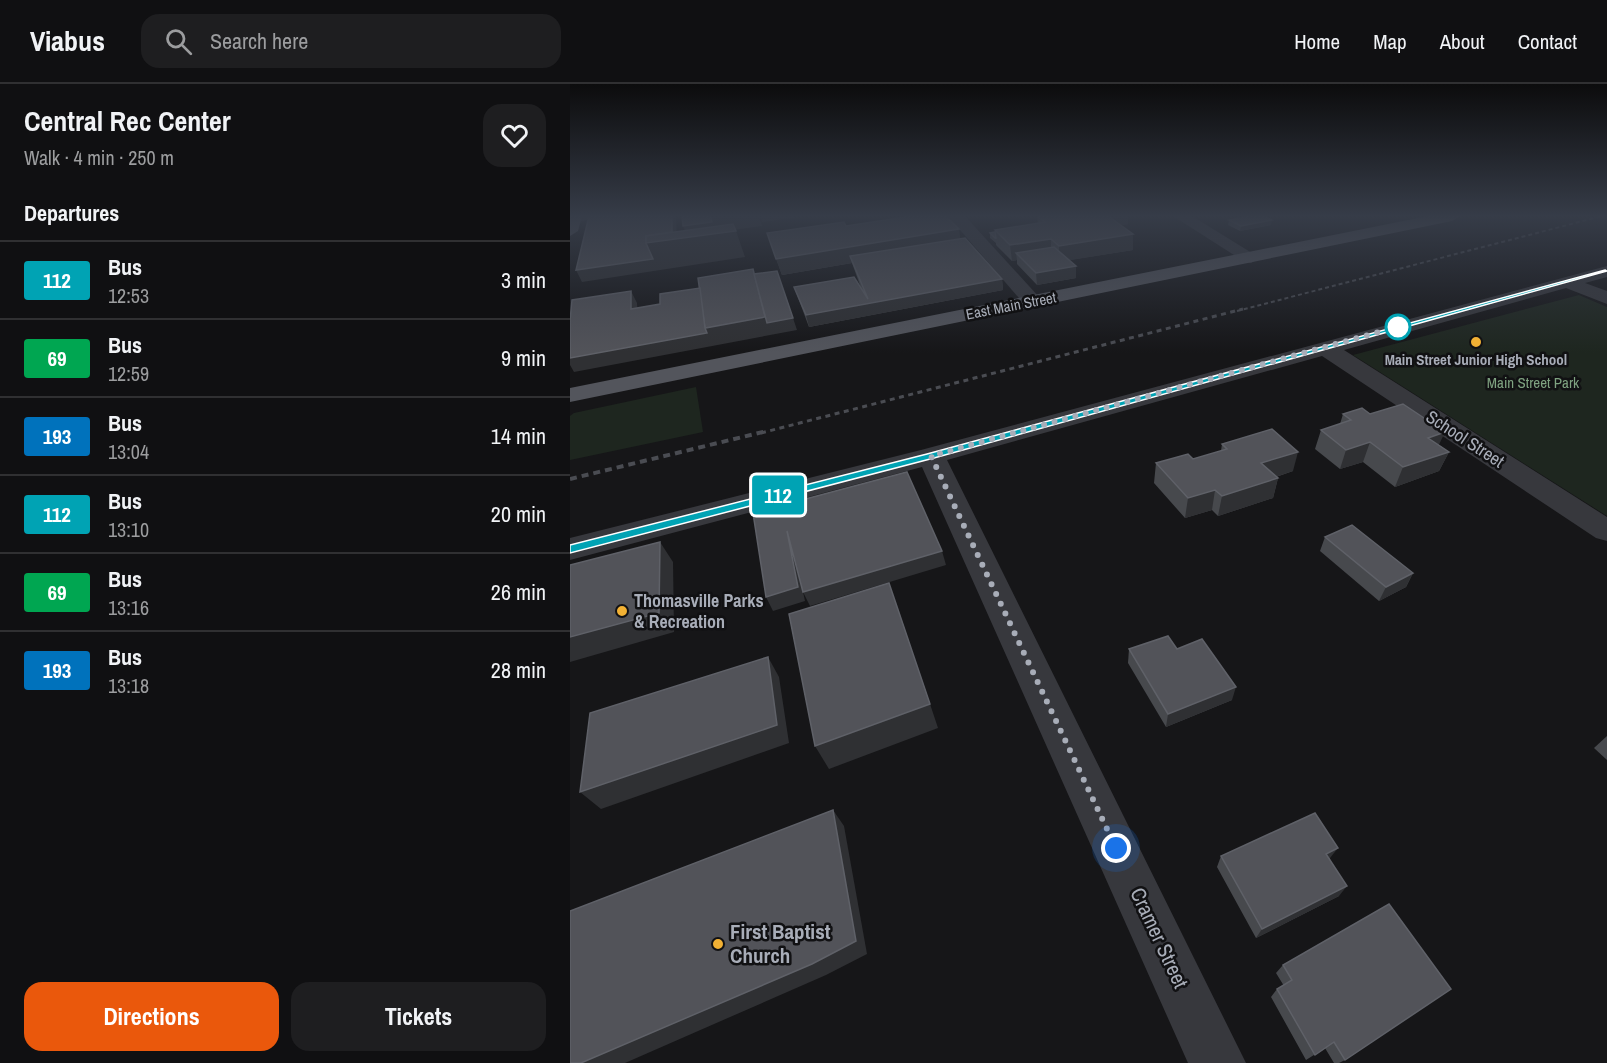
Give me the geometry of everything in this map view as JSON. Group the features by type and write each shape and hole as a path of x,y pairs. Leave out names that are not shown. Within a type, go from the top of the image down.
{"main road":[{"name":"East Main Street","path":"570,395 1233,262"}],"street":[{"path":"996,262 1032,302"},
{"path":"570,549 931,456 1607,271"},
{"path":"1567,282 1607,298"},
{"name":"School Street","path":"1324,347 1607,531"},
{"name":"Cramer Street","path":"931,456 1217,1063"}],"green space":[{"name":"Main Street Park","path":"1579,295 1607,307 1607,516 1353,355"},
{"path":"696,387 703,432 570,460 570,416 574,413"}],"building":[{"path":"578,262 634,262 576,270"},
{"path":"852,262 986,262 1002,279 806,315 794,287 854,277 868,299"},
{"path":"1025,262 1071,262 1076,266 1036,273"},
{"path":"753,269 765,317 705,328 698,278"},
{"path":"777,271 793,318 767,323 754,274"},
{"path":"700,288 707,333 570,358 572,300 631,291 631,309 660,304 660,294"},
{"path":"1403,404 1445,432 1428,438 1449,452 1403,467 1370,442 1346,450 1321,430 1351,420 1343,414 1362,408 1370,414"},
{"path":"1272,429 1298,452 1261,463 1278,478 1222,496 1215,490 1188,498 1156,463 1188,454 1193,459 1227,449 1222,444"},
{"path":"907,472 942,551 803,592 787,531 798,587 766,597 753,513"},
{"path":"1352,525 1413,573 1386,587 1325,537"},
{"path":"660,542 659,613 570,637 570,565"},
{"path":"889,583 930,704 815,746 789,614"},
{"path":"1168,636 1177,649 1202,639 1236,687 1168,714 1129,649"},
{"path":"768,657 777,725 580,792 590,713"},
{"name":"First Baptist Church","path":"833,810 856,941 812,964 581,1063 570,1063 570,911"},
{"path":"1315,813 1338,848 1326,854 1347,886 1262,929 1221,856"},
{"path":"1389,904 1451,989 1345,1060 1334,1042 1315,1055 1277,989 1292,980 1283,965"}],"railway":[{"path":"1237,311 1426,262"},
{"path":"761,433 1243,309"},
{"path":"570,479 767,431"}],"bus line":[{"name":"112","path":"570,549 931,456 1607,271"}],"place":[{"name":"Main Street Junior High School","path":"1476,342"},
{"name":"Thomasville Parks & Recreation","path":"622,611"},
{"name":"First Baptist Church","path":"718,944"}],"route":[{"path":"1116,848 931,456 1401,326 1398,327"}]}
